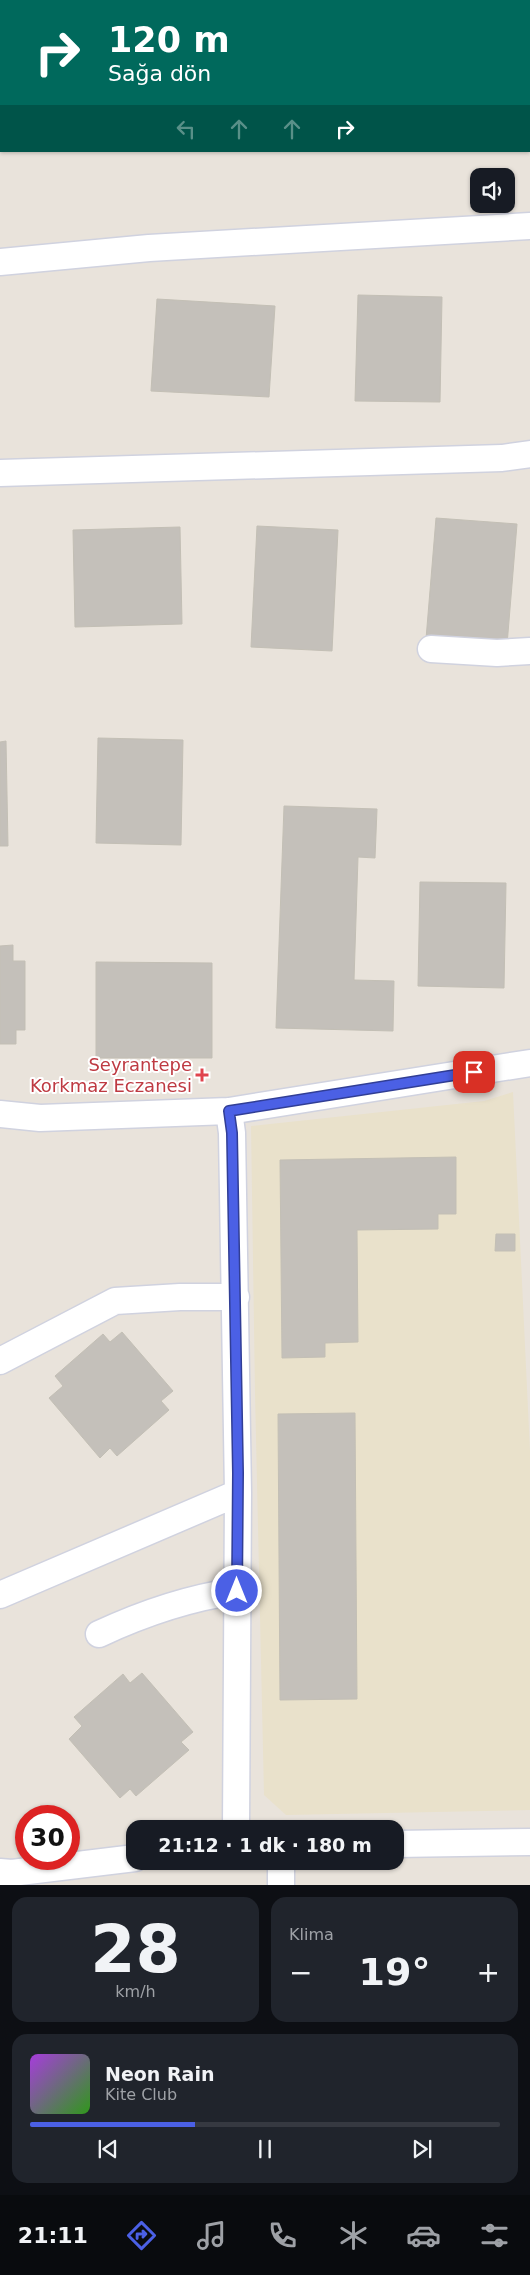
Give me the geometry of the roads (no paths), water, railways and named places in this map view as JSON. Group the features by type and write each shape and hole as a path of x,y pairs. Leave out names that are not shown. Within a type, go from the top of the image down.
{"street":[{"path":"0,262 149,248 530,226"},
{"path":"0,473 502,458 530,454"},
{"path":"431,649 497,653 530,651"},
{"path":"0,1114 40,1118 229,1111 530,1063"},
{"path":"229,1111 232,1133 236,1296 238,1493 236,1820"},
{"path":"0,1361 115,1302 180,1297 236,1296"},
{"path":"0,1594 238,1493"},
{"path":"99,1634 156,1610 186,1601 237,1591"},
{"path":"404,1844 530,1842"},
{"path":"4,1876 126,1859"},
{"path":"281,1870 281,1885"}],"place":[{"name":"Seyrantepe Korkmaz Eczanesi","path":"202,1075"}]}
